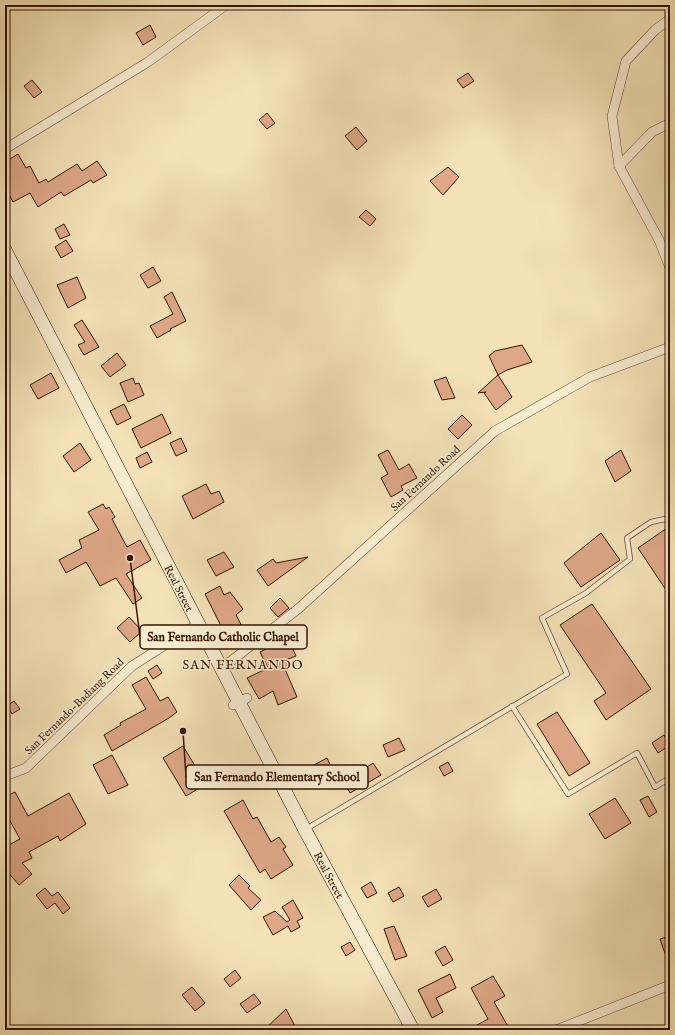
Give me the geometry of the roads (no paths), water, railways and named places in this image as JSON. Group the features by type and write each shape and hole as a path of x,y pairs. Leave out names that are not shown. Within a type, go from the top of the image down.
{"main road":[{"name":"Real Street","path":"5,250 305,830 413,1030"}],"street":[{"path":"5,149 148,62 226,5"},
{"path":"670,19 655,30 626,61 612,116 619,166 659,240 670,268"},
{"path":"619,166 652,132 670,123"},
{"name":"San Fernando Road","path":"222,668 298,609 495,431 590,377 670,347"},
{"name":"San Fernando-Badiang Road","path":"5,776 26,768 132,666 198,624"},
{"path":"556,1030 670,985"}],"lane":[{"path":"305,830 567,674 542,618 586,593 630,559 627,538 652,522 670,518"},
{"path":"512,706 568,794 637,753 656,787 670,778"}],"place":[{"name":"San Fernando Catholic Chapel","path":"130,558"},
{"name":"San Fernando Elementary School","path":"183,731"}],"district":[{"name":"SAN FERNANDO","path":"243,664"}]}
